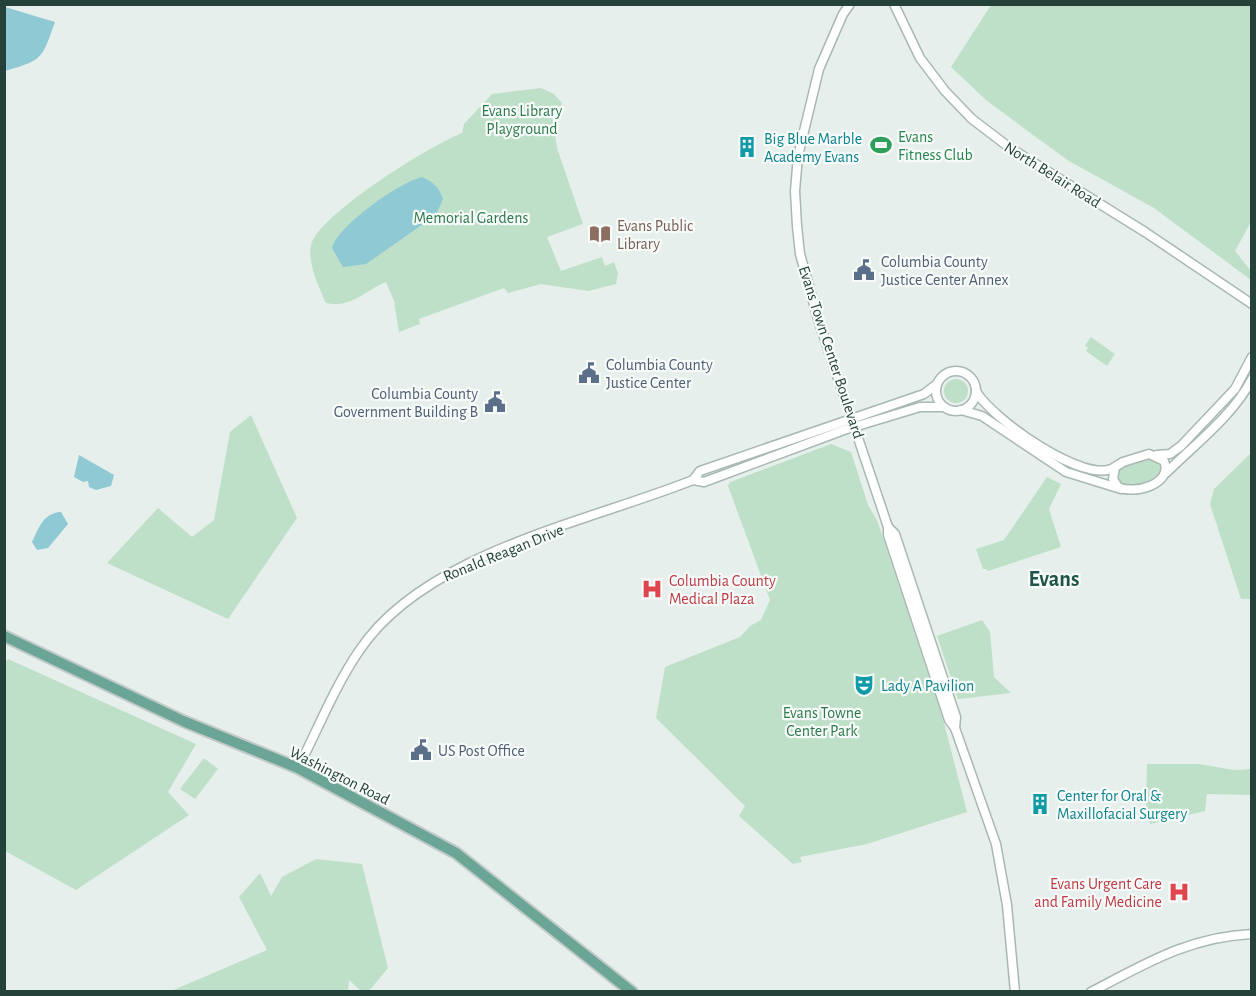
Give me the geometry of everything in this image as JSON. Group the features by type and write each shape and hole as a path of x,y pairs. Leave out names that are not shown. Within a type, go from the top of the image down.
{"main road":[{"name":"Washington Road","path":"4,636 183,722 298,768 456,853 632,992"}],"street":[{"name":"Evans Town Center Boulevard","path":"850,4 843,14 819,69 798,156 795,191 800,254 818,319 853,417 888,527 895,534 949,720 955,728 996,844 1007,905 1015,992"},
{"name":"North Belair Road","path":"894,4 920,58 945,91 972,119 1010,148 1145,232 1251,304"},
{"name":"Ronald Reagan Drive","path":"693,480 700,471 924,394 947,373 958,371 971,378 976,391 995,414 1069,463 1098,472 1149,454 1170,454 1178,449 1235,389 1251,357"},
{"name":"Ronald Reagan Drive","path":"298,768 358,651 393,612 426,585 471,562 693,480 704,482 856,427 920,407 944,407 982,416 1066,472 1131,490 1156,483 1230,410 1242,396 1251,379"},
{"path":"937,384 937,396 944,407"},
{"path":"961,410 970,405 976,391"},
{"path":"1223,403 1230,410"},
{"path":"1157,455 1164,461 1166,473"},
{"path":"1115,467 1113,479 1121,489"},
{"path":"1091,992 1178,947 1226,935 1251,934"}],"green space":[{"path":"991,5 1251,5 1251,222 1235,251 1251,271 1251,280 1154,208 1069,161 986,100 951,67"},
{"name":"Memorial Gardens","path":"541,88 554,94 562,103 561,111 552,115 557,148 583,224 547,237 561,271 602,257 605,266 614,262 618,273 616,284 588,291 541,284 508,293 504,288 419,319 420,324 399,332 394,301 386,282 350,301 326,303 314,275 310,252 311,245 319,232 334,216 378,182 426,151 462,133 464,124 492,94"},
{"path":"1091,337 1115,354 1107,366 1086,351 1088,348 1085,345"},
{"path":"956,379 965,382 968,391 965,400 956,403 947,400 944,391 947,382"},
{"path":"251,415 297,518 228,619 107,563 158,508 192,537 214,520 230,432"},
{"name":"Evans Towne Center Park","path":"831,444 851,452 868,505 877,520 943,719 967,812 867,844 800,857 802,862 793,864 739,816 745,806 656,718 665,667 740,637 750,626 761,620 770,600 728,486 730,482"},
{"path":"1251,453 1251,599 1241,599 1210,504 1214,489"},
{"path":"1150,459 1162,467 1158,479 1130,487 1121,485 1117,478 1120,468"},
{"path":"1047,477 1061,484 1049,509 1061,547 988,571 983,569 976,549 1004,540"},
{"path":"982,620 990,632 994,677 1011,693 958,699 937,636"},
{"path":"8,659 196,744 168,792 189,815 76,890 5,851 4,664"},
{"path":"204,758 218,769 195,799 180,789"},
{"path":"1147,764 1199,764 1234,770 1251,769 1251,795 1207,794 1205,811 1150,824 1146,804"},
{"path":"316,859 362,864 388,968 369,991 361,991 349,980 348,991 171,991 267,950 239,897 260,873 271,896 282,877"}],"water":[{"path":"5,7 55,22 40,56 27,64 5,71"},
{"path":"422,177 435,185 443,199 436,215 366,264 343,267 332,248 345,228 385,196"},
{"path":"79,455 114,475 111,486 96,490 89,487 88,481 83,482 74,477"},
{"path":"61,512 68,524 48,548 37,550 32,542 40,527 50,515"}],"place":[{"name":"Evans Fitness Club","path":"881,145"},
{"name":"Big Blue Marble Academy Evans","path":"747,147"},
{"name":"Evans Public Library","path":"600,234"},
{"name":"Columbia County Justice Center Annex","path":"864,270"},
{"name":"Columbia County Justice Center","path":"589,373"},
{"name":"Columbia County Government Building B","path":"495,402"},
{"name":"Columbia County Medical Plaza","path":"652,589"},
{"name":"Lady A Pavilion","path":"864,685"},
{"name":"US Post Office","path":"421,750"},
{"name":"Center for Oral & Maxillofacial Surgery","path":"1040,804"},
{"name":"Evans Urgent Care and Family Medicine","path":"1179,892"}],"district":[{"name":"Evans","path":"1054,578"}],"park label":[{"name":"Evans Library Playground","path":"522,119"}]}
